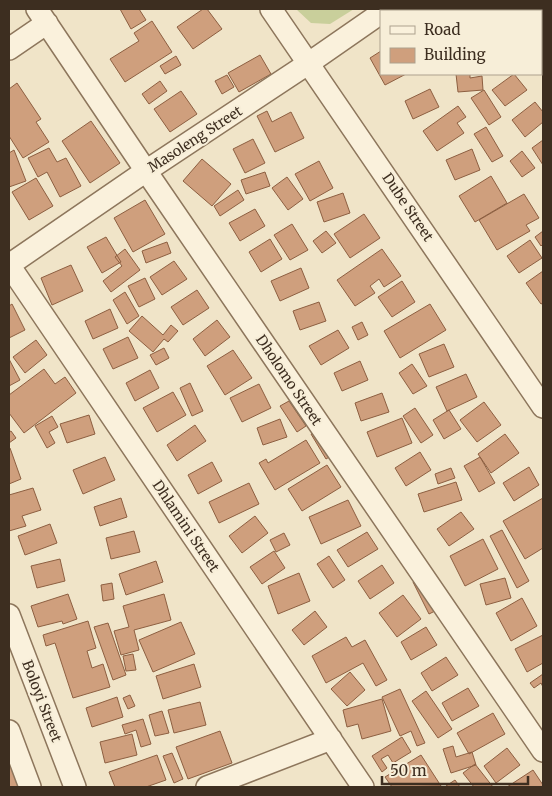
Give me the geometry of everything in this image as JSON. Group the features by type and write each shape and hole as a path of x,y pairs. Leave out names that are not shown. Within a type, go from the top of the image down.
{"street":[{"name":"Dube Street","path":"271,9 543,406"},
{"name":"Masoleng Street","path":"9,265 380,13"},
{"path":"9,49 42,16"},
{"name":"Dholomo Street","path":"42,16 543,751"},
{"name":"Dhlamini Street","path":"9,265 362,787"},
{"name":"Boloyi Street","path":"9,615 75,787"},
{"path":"9,731 30,787"},
{"path":"207,787 331,739"}],"green space":[{"path":"296,9 354,9 330,24 311,23"}],"building":[{"path":"120,9 139,9 146,20 131,29"},
{"path":"203,9 207,9 222,29 193,49 177,27"},
{"path":"435,9 474,10 436,10"},
{"path":"152,21 172,52 125,82 110,59 139,41 134,33"},
{"path":"380,52 380,75 404,75 385,85 370,58"},
{"path":"260,55 271,74 239,92 228,73"},
{"path":"176,56 181,65 165,74 160,66"},
{"path":"227,75 234,87 222,94 215,81"},
{"path":"456,75 470,75 470,78 482,76 483,90 458,92"},
{"path":"515,75 527,90 505,106 492,90"},
{"path":"160,81 167,91 149,104 142,94"},
{"path":"17,83 41,119 36,122 49,142 23,158 9,136 9,89"},
{"path":"430,89 439,107 413,119 405,101"},
{"path":"484,90 501,117 489,125 471,98"},
{"path":"181,91 197,114 170,132 154,109"},
{"path":"535,102 543,112 543,122 525,137 512,120"},
{"path":"458,106 466,117 457,123 464,133 437,151 423,131"},
{"path":"267,111 272,122 291,112 304,138 275,152 257,116"},
{"path":"91,121 120,163 90,183 62,141"},
{"path":"486,127 503,156 492,162 474,134"},
{"path":"253,139 265,163 245,173 233,149"},
{"path":"543,140 543,165 532,148"},
{"path":"49,148 57,162 66,158 81,186 60,197 47,172 38,177 28,158"},
{"path":"472,149 480,170 455,180 446,160"},
{"path":"14,150 26,181 9,187 9,153"},
{"path":"522,151 535,168 522,177 510,161"},
{"path":"202,159 231,184 212,206 183,181"},
{"path":"319,161 333,188 310,201 295,174"},
{"path":"265,172 270,186 246,194 241,180"},
{"path":"491,176 507,203 475,222 459,196"},
{"path":"287,177 303,199 288,210 272,188"},
{"path":"36,178 53,206 29,220 12,192"},
{"path":"238,190 244,200 220,216 214,206"},
{"path":"343,193 350,213 324,222 317,202"},
{"path":"524,194 539,218 526,225 530,231 497,250 479,220"},
{"path":"145,200 165,234 133,252 114,218"},
{"path":"255,209 265,226 240,241 229,223"},
{"path":"364,214 380,238 350,258 334,234"},
{"path":"292,224 308,250 290,260 274,235"},
{"path":"326,231 336,243 322,253 313,241"},
{"path":"543,231 543,244 541,246 535,237"},
{"path":"106,237 121,262 102,273 87,247"},
{"path":"270,239 282,259 261,272 249,252"},
{"path":"530,240 542,258 519,273 507,256"},
{"path":"167,242 171,253 146,263 142,251"},
{"path":"125,249 140,270 111,292 103,281 122,266 115,257"},
{"path":"382,249 401,276 384,287 379,279 370,286 375,293 355,306 337,280"},
{"path":"174,261 187,279 162,295 150,277"},
{"path":"71,265 83,291 52,305 41,278"},
{"path":"301,268 309,288 280,301 271,281"},
{"path":"543,271 543,303 541,304 526,283"},
{"path":"145,278 155,299 139,307 128,286"},
{"path":"402,281 415,302 392,317 378,297"},
{"path":"197,290 209,308 183,325 171,307"},
{"path":"125,292 139,316 127,324 113,300"},
{"path":"319,302 326,321 300,330 293,311"},
{"path":"12,304 25,330 9,338 9,306"},
{"path":"430,304 446,330 400,358 384,331"},
{"path":"110,309 118,328 93,339 85,321"},
{"path":"142,316 163,335 171,325 178,331 168,342 164,339 153,352 129,331"},
{"path":"217,320 230,337 205,356 193,339"},
{"path":"362,322 368,335 358,340 352,327"},
{"path":"338,330 349,348 321,365 309,346"},
{"path":"128,337 138,358 113,369 103,349"},
{"path":"36,340 47,355 25,373 13,357"},
{"path":"444,344 454,367 429,377 419,354"},
{"path":"164,348 169,358 156,365 150,355"},
{"path":"233,350 252,378 225,395 207,366"},
{"path":"9,359 20,380 9,386"},
{"path":"360,361 368,380 342,391 334,373"},
{"path":"412,364 427,386 413,394 399,373"},
{"path":"44,369 55,384 65,377 76,393 24,433 9,413 9,395"},
{"path":"150,370 159,388 135,401 126,383"},
{"path":"466,374 477,397 447,411 436,387"},
{"path":"190,383 203,411 192,416 180,388"},
{"path":"259,384 271,408 242,422 230,398"},
{"path":"173,392 186,415 157,432 143,408"},
{"path":"382,393 389,412 361,421 355,403"},
{"path":"289,401 306,426 297,432 280,406"},
{"path":"484,402 501,425 477,442 460,420"},
{"path":"415,408 433,435 421,443 403,416"},
{"path":"449,410 461,429 444,439 433,420"},
{"path":"89,415 95,434 67,443 60,424"},
{"path":"52,416 58,427 49,432 55,443 47,448 35,426"},
{"path":"402,418 412,443 377,457 367,432"},
{"path":"280,419 287,437 263,445 257,428"},
{"path":"195,425 206,441 177,461 167,445"},
{"path":"318,430 334,454 326,459 311,434"},
{"path":"11,431 16,438 9,443 9,432"},
{"path":"505,434 519,453 491,473 478,454"},
{"path":"306,440 320,463 275,490 259,463 266,459 268,463"},
{"path":"9,448 21,479 9,484"},
{"path":"420,452 431,470 406,486 395,468"},
{"path":"105,457 115,480 83,494 73,470"},
{"path":"480,457 495,483 479,492 464,466"},
{"path":"212,462 222,481 198,494 188,475"},
{"path":"327,465 341,487 302,511 288,489"},
{"path":"529,467 539,485 514,501 503,483"},
{"path":"451,468 455,478 438,484 435,474"},
{"path":"456,482 462,500 424,512 418,494"},
{"path":"249,483 259,504 219,523 209,502"},
{"path":"33,488 41,510 22,516 26,526 9,531 9,495"},
{"path":"121,498 127,517 100,526 94,507"},
{"path":"543,498 543,548 525,559 503,521"},
{"path":"348,500 361,526 321,544 309,517"},
{"path":"461,512 474,529 449,546 437,529"},
{"path":"255,516 268,533 242,553 229,536"},
{"path":"50,524 57,543 25,555 18,536"},
{"path":"502,530 529,581 517,588 490,536"},
{"path":"134,531 140,552 111,559 106,538"},
{"path":"367,532 378,549 348,567 337,550"},
{"path":"284,533 290,545 276,552 270,540"},
{"path":"483,539 498,569 465,586 450,556"},
{"path":"274,551 285,568 262,584 250,567"},
{"path":"329,556 345,580 333,588 317,564"},
{"path":"60,559 65,581 37,588 31,566"},
{"path":"156,561 163,582 126,595 119,574"},
{"path":"382,565 394,583 370,599 358,581"},
{"path":"299,573 310,601 278,614 268,586"},
{"path":"423,577 439,609 429,614 413,582"},
{"path":"505,578 511,598 486,605 480,584"},
{"path":"112,583 114,599 103,601 101,585"},
{"path":"68,594 77,619 63,624 62,621 38,627 31,606"},
{"path":"164,594 171,620 134,630 139,650 121,655 114,631 129,627 123,606"},
{"path":"403,595 421,619 397,637 379,613"},
{"path":"522,598 537,626 511,641 496,613"},
{"path":"315,611 327,627 304,645 292,630"},
{"path":"88,621 96,648 87,651 92,668 103,664 110,687 73,698 55,643 46,646 43,635"},
{"path":"181,622 195,654 153,672 139,640"},
{"path":"108,623 126,675 113,680 94,627"},
{"path":"426,627 437,645 411,660 401,642"},
{"path":"543,635 543,663 527,672 515,649"},
{"path":"346,637 352,647 365,640 387,680 376,686 363,663 326,683 312,656"},
{"path":"133,654 136,670 126,671 123,656"},
{"path":"446,657 458,675 432,691 421,673"},
{"path":"194,664 201,687 163,699 156,676"},
{"path":"350,672 365,690 347,706 331,689"},
{"path":"543,674 543,687 541,683 534,688 530,683"},
{"path":"468,688 479,706 452,721 442,703"},
{"path":"400,689 425,743 417,746 411,731 400,736 382,697"},
{"path":"426,691 452,729 438,738 412,701"},
{"path":"130,695 135,706 128,709 123,698"},
{"path":"117,697 123,717 92,727 86,708"},
{"path":"382,699 391,731 362,739 358,724 347,727 343,710"},
{"path":"200,702 206,725 174,733 168,710"},
{"path":"162,711 169,733 155,736 149,715"},
{"path":"493,713 505,734 469,754 457,733"},
{"path":"143,719 151,744 141,747 136,730 125,734 122,725"},
{"path":"220,731 232,763 188,779 176,747"},
{"path":"132,734 137,755 105,763 100,742"},
{"path":"402,737 411,752 393,763 388,755 381,759 387,768 382,772 372,756"},
{"path":"453,746 456,757 472,752 476,765 451,773 443,749"},
{"path":"507,748 520,765 496,783 484,766"},
{"path":"172,753 183,779 174,783 163,756"},
{"path":"157,755 166,780 146,787 115,787 109,772"},
{"path":"421,755 441,786 392,787 385,777"},
{"path":"9,757 21,787 9,787"},
{"path":"475,764 493,787 474,787 463,773"},
{"path":"533,770 543,787 507,787"},
{"path":"455,780 460,787 446,786"}]}
